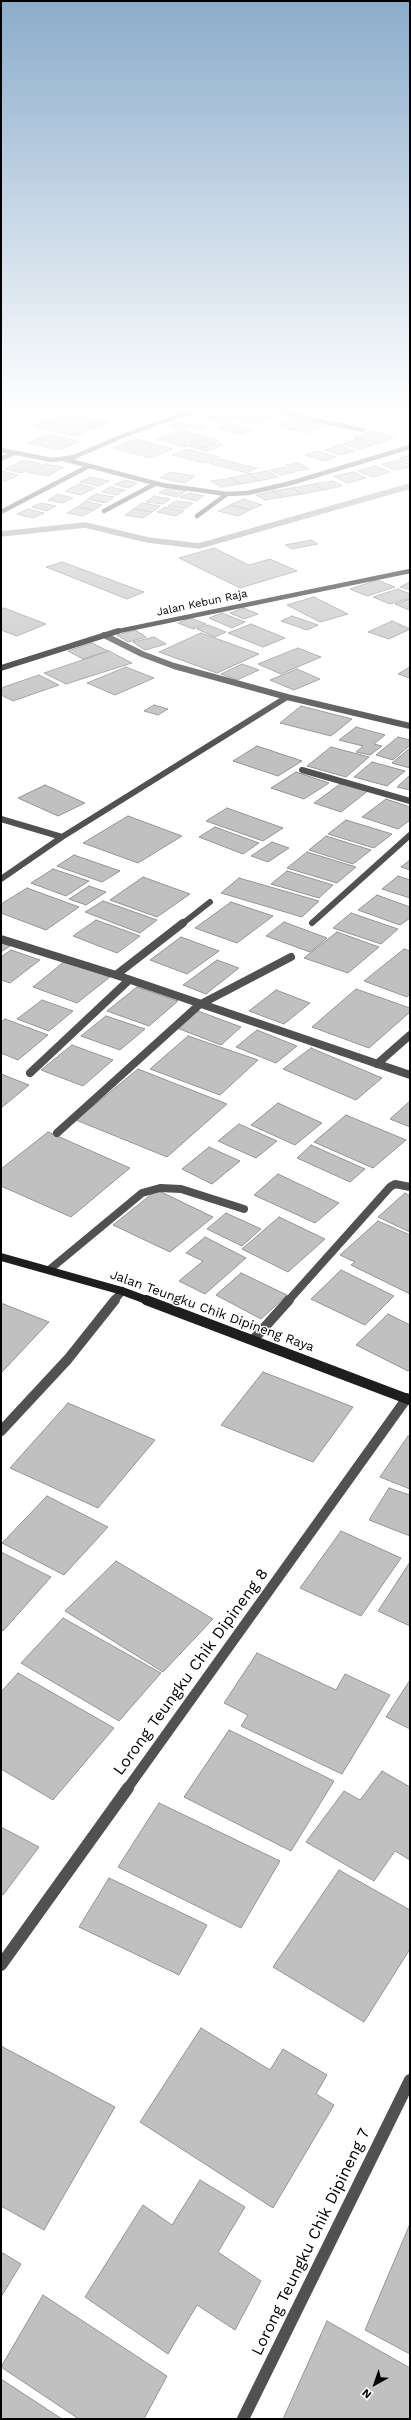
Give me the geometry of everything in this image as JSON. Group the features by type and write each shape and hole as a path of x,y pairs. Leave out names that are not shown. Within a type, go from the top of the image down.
{"street":[{"name":"Jalan Kebun Raja","path":"1,668 104,635 410,571"},
{"path":"104,635 142,654 174,666 287,697 410,726"},
{"path":"1,879 62,837 287,697"},
{"path":"302,770 410,801"},
{"path":"1,819 62,837"},
{"path":"312,924 410,835"},
{"path":"116,975 210,902"},
{"path":"1,939 116,975 199,1005 410,1075"},
{"path":"57,1133 199,1005 291,957"},
{"path":"30,1073 129,980"},
{"path":"377,1064 410,1035"},
{"path":"254,1339 390,1187 396,1184 410,1187"},
{"path":"49,1270 142,1193 160,1188 181,1189 244,1209"},
{"name":"Jalan Teungku Chik Dipineng Raya","path":"1,1257 122,1290 409,1399"},
{"path":"1,1431 68,1359 122,1290"},
{"name":"Lorong Teungku Chik Dipineng 8","path":"1,1965 409,1399"},
{"name":"Lorong Teungku Chik Dipineng 7","path":"243,2419 410,2080"}],"building":[{"path":"311,540 318,544 292,549 285,545"},
{"path":"214,548 249,565 270,559 297,571 240,588 179,558"},
{"path":"62,562 144,592 127,599 46,567"},
{"path":"377,580 395,587 367,596 350,589"},
{"path":"410,582 410,590 400,587"},
{"path":"398,589 410,594 410,598 390,604 373,597"},
{"path":"314,597 348,614 320,622 287,605"},
{"path":"410,599 409,610 395,604"},
{"path":"4,608 46,624 17,636 1,630 1,610"},
{"path":"244,608 258,614 244,619 230,613"},
{"path":"222,613 245,622 232,628 209,618"},
{"path":"292,616 318,625 307,630 281,621"},
{"path":"191,618 206,624 193,629 178,623"},
{"path":"392,621 410,629 389,639 368,632"},
{"path":"251,624 285,638 263,647 228,633"},
{"path":"208,625 226,632 215,637 197,629"},
{"path":"135,630 146,637 128,642 117,635"},
{"path":"201,633 259,654 217,673 159,652"},
{"path":"154,637 166,644 145,650 133,642"},
{"path":"92,643 108,651 83,659 68,651"},
{"path":"298,648 321,657 281,674 258,664"},
{"path":"109,651 132,663 66,684 44,673"},
{"path":"242,664 259,670 237,680 221,674"},
{"path":"126,667 154,678 115,695 87,683"},
{"path":"410,667 410,678 398,674"},
{"path":"297,669 320,679 294,690 270,680"},
{"path":"39,675 59,685 13,701 1,695 1,688"},
{"path":"154,705 168,709 158,715 144,711"},
{"path":"301,706 352,719 331,736 280,723"},
{"path":"356,727 385,735 374,744 382,746 370,755 356,752 363,746 339,740"},
{"path":"398,737 410,740 410,745 393,760 376,755"},
{"path":"257,746 302,761 278,776 233,761"},
{"path":"331,747 369,757 346,777 307,766"},
{"path":"410,748 410,768 392,763"},
{"path":"372,762 405,771 387,786 354,777"},
{"path":"296,772 329,783 304,799 271,788"},
{"path":"410,775 410,790 397,787"},
{"path":"343,782 369,790 341,812 314,803"},
{"path":"45,785 85,803 58,816 18,798"},
{"path":"386,799 410,807 410,820 398,829 362,817"},
{"path":"227,808 283,828 263,841 206,821"},
{"path":"128,816 182,836 138,863 83,843"},
{"path":"346,820 392,834 374,848 328,834"},
{"path":"215,827 259,843 243,854 199,837"},
{"path":"326,836 371,850 353,864 309,850"},
{"path":"272,842 289,848 268,862 251,856"},
{"path":"307,852 356,867 337,883 287,868"},
{"path":"74,855 120,871 102,882 57,866"},
{"path":"410,860 410,870 401,867"},
{"path":"53,869 89,881 66,896 31,883"},
{"path":"287,871 333,885 319,898 271,884"},
{"path":"398,876 410,880 410,898 382,889"},
{"path":"143,877 190,894 157,917 110,900"},
{"path":"239,878 319,901 302,917 221,893"},
{"path":"89,886 106,892 86,905 69,899"},
{"path":"27,888 79,907 46,930 1,913 1,904"},
{"path":"377,895 410,907 410,918 400,925 358,910"},
{"path":"103,901 157,920 140,933 85,912"},
{"path":"231,902 273,916 237,943 195,928"},
{"path":"351,913 398,929 381,944 333,928"},
{"path":"96,920 140,936 117,953 73,936"},
{"path":"284,922 327,938 310,952 266,936"},
{"path":"337,932 379,947 348,973 304,958"},
{"path":"181,937 219,951 187,974 150,960"},
{"path":"1,943 10,946 1,952"},
{"path":"404,949 410,951 410,994 407,997 364,981"},
{"path":"11,950 40,960 10,983 1,980 1,957"},
{"path":"217,960 239,968 206,994 183,985"},
{"path":"65,961 110,977 77,1003 33,987"},
{"path":"137,987 178,1001 149,1026 107,1011"},
{"path":"356,989 410,1008 410,1012 369,1048 312,1027"},
{"path":"276,990 310,1003 284,1024 249,1011"},
{"path":"42,1000 73,1011 49,1031 17,1019"},
{"path":"198,1011 241,1027 221,1045 177,1028"},
{"path":"106,1016 145,1029 120,1050 81,1036"},
{"path":"5,1019 48,1035 18,1060 1,1053 1,1022"},
{"path":"257,1030 297,1046 276,1063 236,1047"},
{"path":"188,1036 258,1060 220,1095 150,1069"},
{"path":"72,1045 113,1060 83,1086 41,1070"},
{"path":"311,1048 382,1078 356,1100 283,1069"},
{"path":"138,1069 227,1104 167,1157 76,1120"},
{"path":"1,1074 29,1085 1,1108"},
{"path":"410,1101 410,1127 390,1119"},
{"path":"278,1103 322,1123 295,1145 251,1125"},
{"path":"346,1115 406,1140 373,1168 314,1142"},
{"path":"239,1124 277,1141 256,1158 218,1141"},
{"path":"48,1132 130,1168 71,1217 1,1186 1,1169"},
{"path":"311,1145 365,1169 350,1182 297,1158"},
{"path":"209,1147 240,1161 212,1184 182,1169"},
{"path":"278,1174 339,1203 315,1223 254,1195"},
{"path":"157,1190 213,1217 170,1252 113,1225"},
{"path":"405,1193 410,1196 410,1232 378,1217"},
{"path":"226,1213 261,1229 242,1246 207,1229"},
{"path":"279,1217 325,1239 288,1272 242,1249"},
{"path":"378,1221 410,1235 410,1294 351,1265 355,1262 340,1255"},
{"path":"205,1237 246,1258 205,1294 179,1281 203,1261 186,1253"},
{"path":"341,1270 394,1296 365,1325 311,1299"},
{"path":"241,1273 287,1295 261,1319 216,1295"},
{"path":"1,1303 49,1322 2,1372 1,1372"},
{"path":"388,1314 410,1325 410,1369 408,1371 356,1345"},
{"path":"263,1372 353,1407 313,1462 221,1425"},
{"path":"68,1403 155,1440 98,1508 10,1468"},
{"path":"408,1436 410,1437 410,1489 380,1477"},
{"path":"389,1488 410,1495 410,1536 369,1520"},
{"path":"47,1496 108,1527 64,1575 2,1543"},
{"path":"341,1531 401,1558 361,1616 300,1588"},
{"path":"1,1552 51,1577 3,1631 1,1630"},
{"path":"116,1561 213,1619 163,1672 65,1611"},
{"path":"410,1562 410,1626 378,1611"},
{"path":"63,1618 161,1673 119,1721 21,1663"},
{"path":"257,1653 336,1690 345,1674 390,1695 342,1774 241,1726 248,1715 224,1703"},
{"path":"18,1673 114,1728 53,1800 1,1769 1,1692"},
{"path":"410,1680 410,1729 386,1717"},
{"path":"229,1730 334,1781 291,1851 184,1797"},
{"path":"382,1771 410,1787 410,1860 395,1851 374,1881 306,1842 344,1791 360,1800"},
{"path":"159,1803 280,1861 241,1928 118,1867"},
{"path":"1,1827 39,1847 3,1895 1,1894"},
{"path":"339,1870 410,1910 410,1949 364,2022 273,1967"},
{"path":"109,1878 207,1925 179,1975 79,1927"},
{"path":"201,2028 270,2070 283,2049 327,2075 316,2094 334,2105 273,2208 140,2122"},
{"path":"1,2046 115,2107 44,2230 1,2206"},
{"path":"200,2180 245,2207 218,2252 261,2281 235,2330 197,2305 168,2354 85,2297 143,2205 172,2225"},
{"path":"410,2224 410,2354 365,2330"},
{"path":"1,2252 21,2264 1,2297"},
{"path":"43,2295 167,2376 144,2419 79,2419 1,2367"},
{"path":"327,2321 410,2368 410,2419 283,2419"},
{"path":"1,2379 62,2419 1,2419"}],"waterway":[{"path":"1,534 85,525 148,540 199,546 291,520"}]}
